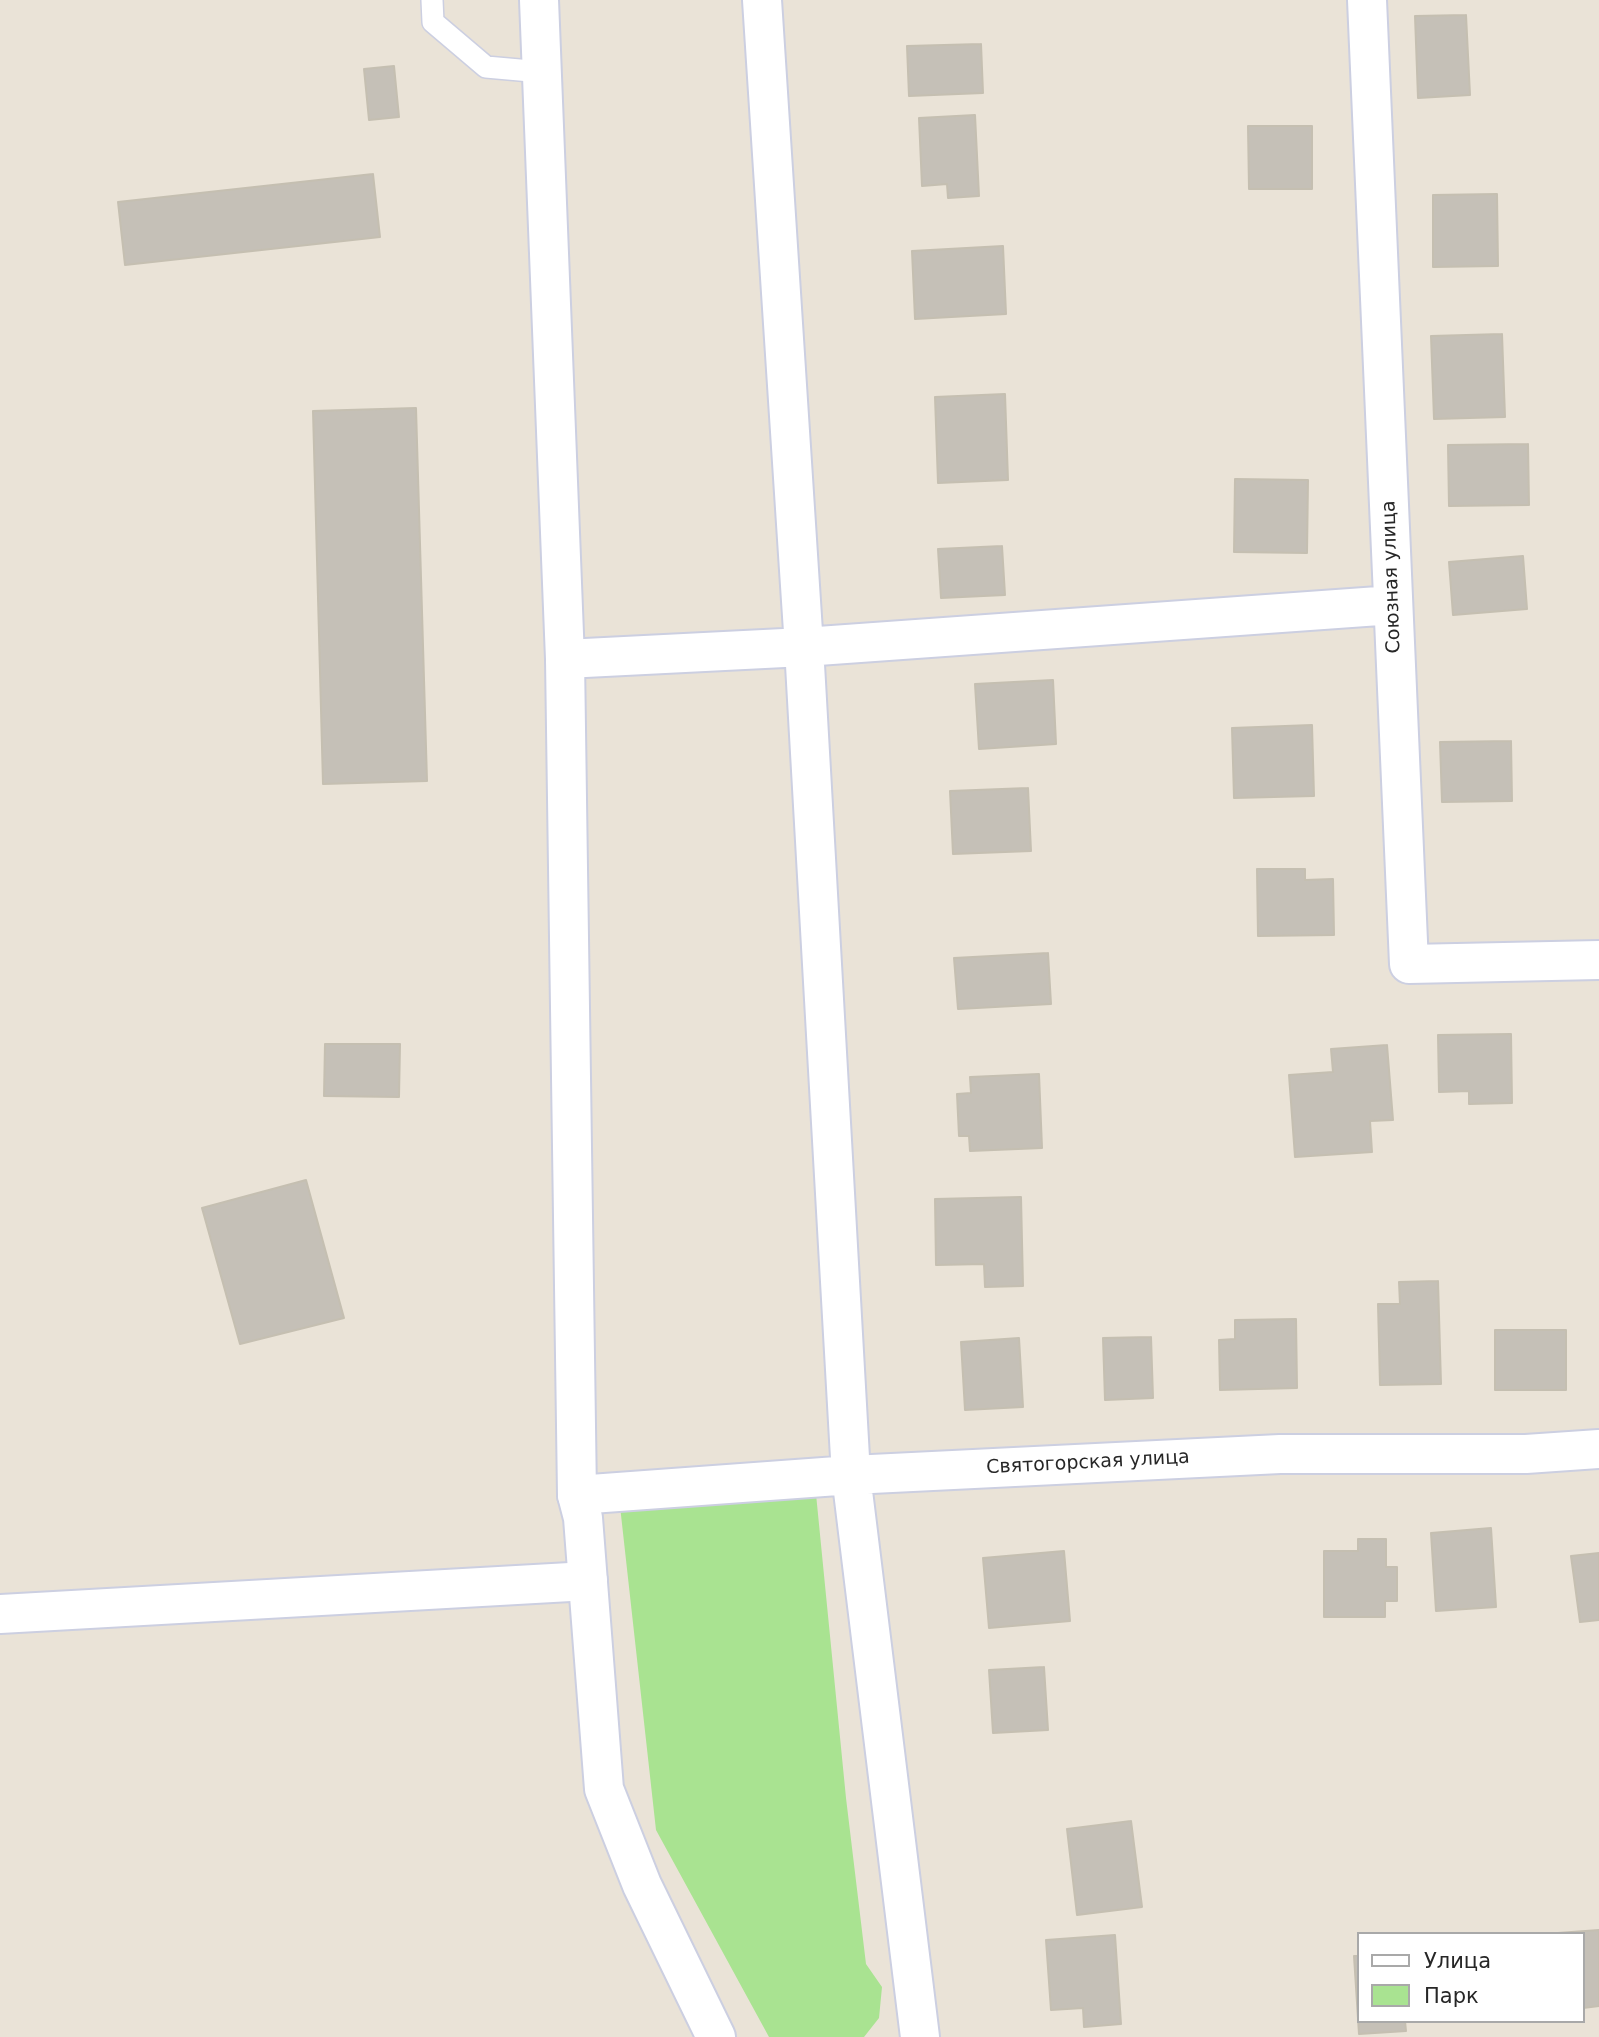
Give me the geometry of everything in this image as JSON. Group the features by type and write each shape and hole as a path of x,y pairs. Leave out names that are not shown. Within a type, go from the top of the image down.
{"street":[{"path":"539,0 565,659 577,1495 583,1518 604,1789 642,1885 716,2037"},
{"path":"762,0 804,647 851,1475 920,2037"},
{"name":"Союзная улица","path":"1367,0 1409,964 1599,960"},
{"path":"565,659 804,647 1393,605"},
{"name":"Святогорская улица","path":"577,1495 851,1475 1280,1454 1526,1454 1599,1449"},
{"path":"0,1614 588,1581"}],"lane":[{"path":"432,0 433,22 486,67 542,72"}],"green space":[{"path":"816,1494 846,1798 866,1964 882,1987 879,2018 864,2037 769,2037 656,1830 620,1506"}],"building":[{"path":"1466,15 1470,95 1418,98 1415,16"},
{"path":"981,44 983,93 909,96 907,46"},
{"path":"394,66 399,117 369,120 364,69"},
{"path":"975,115 979,196 948,198 947,184 922,186 919,118"},
{"path":"1248,126 1312,126 1312,189 1249,189"},
{"path":"373,174 380,237 125,265 118,202"},
{"path":"1497,194 1498,266 1433,267 1433,195"},
{"path":"1003,246 1006,314 915,319 912,251"},
{"path":"1502,334 1505,417 1434,419 1431,336"},
{"path":"1005,394 1008,480 938,483 935,397"},
{"path":"416,408 427,781 323,784 313,411"},
{"path":"1528,444 1529,505 1449,506 1448,445"},
{"path":"1235,479 1308,480 1307,553 1234,552"},
{"path":"1002,546 1005,595 941,598 938,549"},
{"path":"1523,556 1527,609 1453,615 1449,562"},
{"path":"1053,680 1056,744 979,749 975,684"},
{"path":"1312,725 1314,796 1234,798 1232,728"},
{"path":"1511,741 1512,801 1442,802 1440,742"},
{"path":"1028,788 1031,851 953,854 950,791"},
{"path":"1257,869 1305,869 1305,880 1333,879 1334,935 1258,936"},
{"path":"1048,953 1051,1004 958,1009 954,958"},
{"path":"1511,1034 1512,1103 1469,1104 1469,1091 1439,1092 1438,1035"},
{"path":"325,1044 400,1044 399,1097 324,1096"},
{"path":"1387,1045 1393,1120 1370,1121 1372,1152 1295,1157 1289,1075 1333,1072 1331,1049"},
{"path":"1039,1074 1042,1148 970,1151 969,1136 959,1136 957,1094 971,1093 970,1077"},
{"path":"306,1180 344,1318 240,1344 202,1208"},
{"path":"1021,1197 1023,1286 985,1287 984,1264 936,1265 935,1199"},
{"path":"1438,1281 1441,1384 1380,1385 1378,1304 1400,1304 1399,1282"},
{"path":"1296,1319 1297,1388 1220,1390 1219,1340 1235,1339 1235,1320"},
{"path":"1495,1330 1566,1330 1566,1390 1495,1390"},
{"path":"1151,1337 1153,1398 1105,1400 1103,1338"},
{"path":"1019,1338 1023,1407 965,1410 961,1342"},
{"path":"1491,1528 1496,1607 1436,1611 1431,1533"},
{"path":"1358,1539 1386,1539 1386,1567 1397,1567 1397,1601 1385,1601 1385,1617 1324,1617 1324,1551 1358,1551"},
{"path":"1064,1551 1070,1621 989,1628 983,1558"},
{"path":"1599,1553 1599,1620 1580,1622 1571,1556"},
{"path":"1044,1667 1048,1730 993,1733 989,1670"},
{"path":"1131,1821 1142,1907 1077,1915 1067,1829"},
{"path":"1599,1930 1599,2006 1585,2008 1585,1932 1572,1932"},
{"path":"1115,1935 1121,2024 1084,2027 1083,2008 1051,2010 1046,1940"},
{"path":"1354,1956 1358,1956 1358,2018"},
{"path":"1358,2023 1405,2023 1406,2031 1359,2034"}]}
